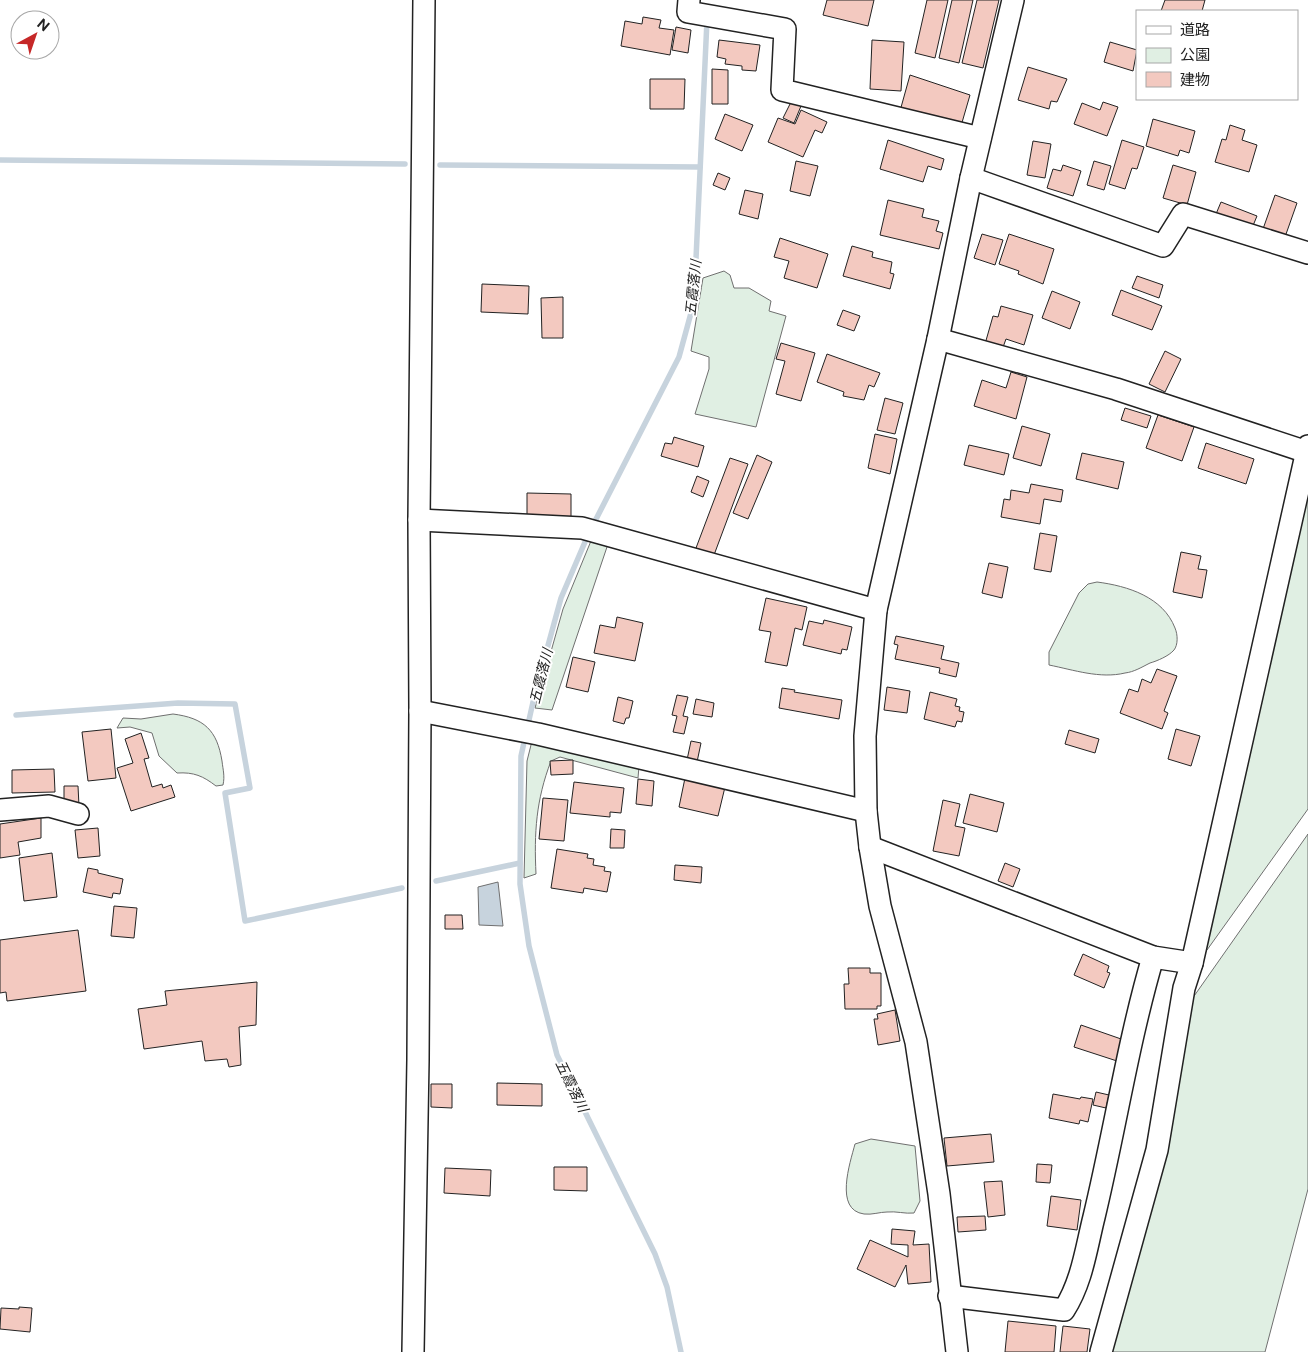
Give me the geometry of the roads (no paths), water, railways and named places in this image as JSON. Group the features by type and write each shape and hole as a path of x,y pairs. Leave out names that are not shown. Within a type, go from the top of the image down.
{"street":[{"path":"413,1352 418,1067 420,711 418,520 424,0"},
{"path":"957,1352 949,1296 939,1194 916,1042 880,906 870,847 866,811 865,736 876,610 938,338 971,178 1013,0"},
{"path":"692,7 720,18 785,29 782,90 980,138"},
{"path":"971,178 1162,246 1183,214 1308,253"},
{"path":"938,338 1116,389 1307,449 1192,963 1184,988 1157,1150 1101,1352"},
{"path":"418,520 589,529 876,610"},
{"path":"420,711 538,734 866,811"},
{"path":"0,810 49,806 78,814"},
{"path":"870,847 1153,957 1192,963"},
{"path":"949,1296 1064,1310 1075,1292 1098,1199 1139,1003 1153,957"}],"waterway":[{"name":"五霞落川","path":"592,527 679,357 694,302 707,20"},
{"path":"0,160 405,164"},
{"path":"440,165 700,167"},
{"name":"五霞落川","path":"588,535 561,598 535,693 521,756 520,884 529,946 557,1055 655,1254 667,1287 681,1352"},
{"path":"16,715 178,703 235,704 250,788 225,793 245,921 402,888"},
{"path":"436,881 520,863"}]}
